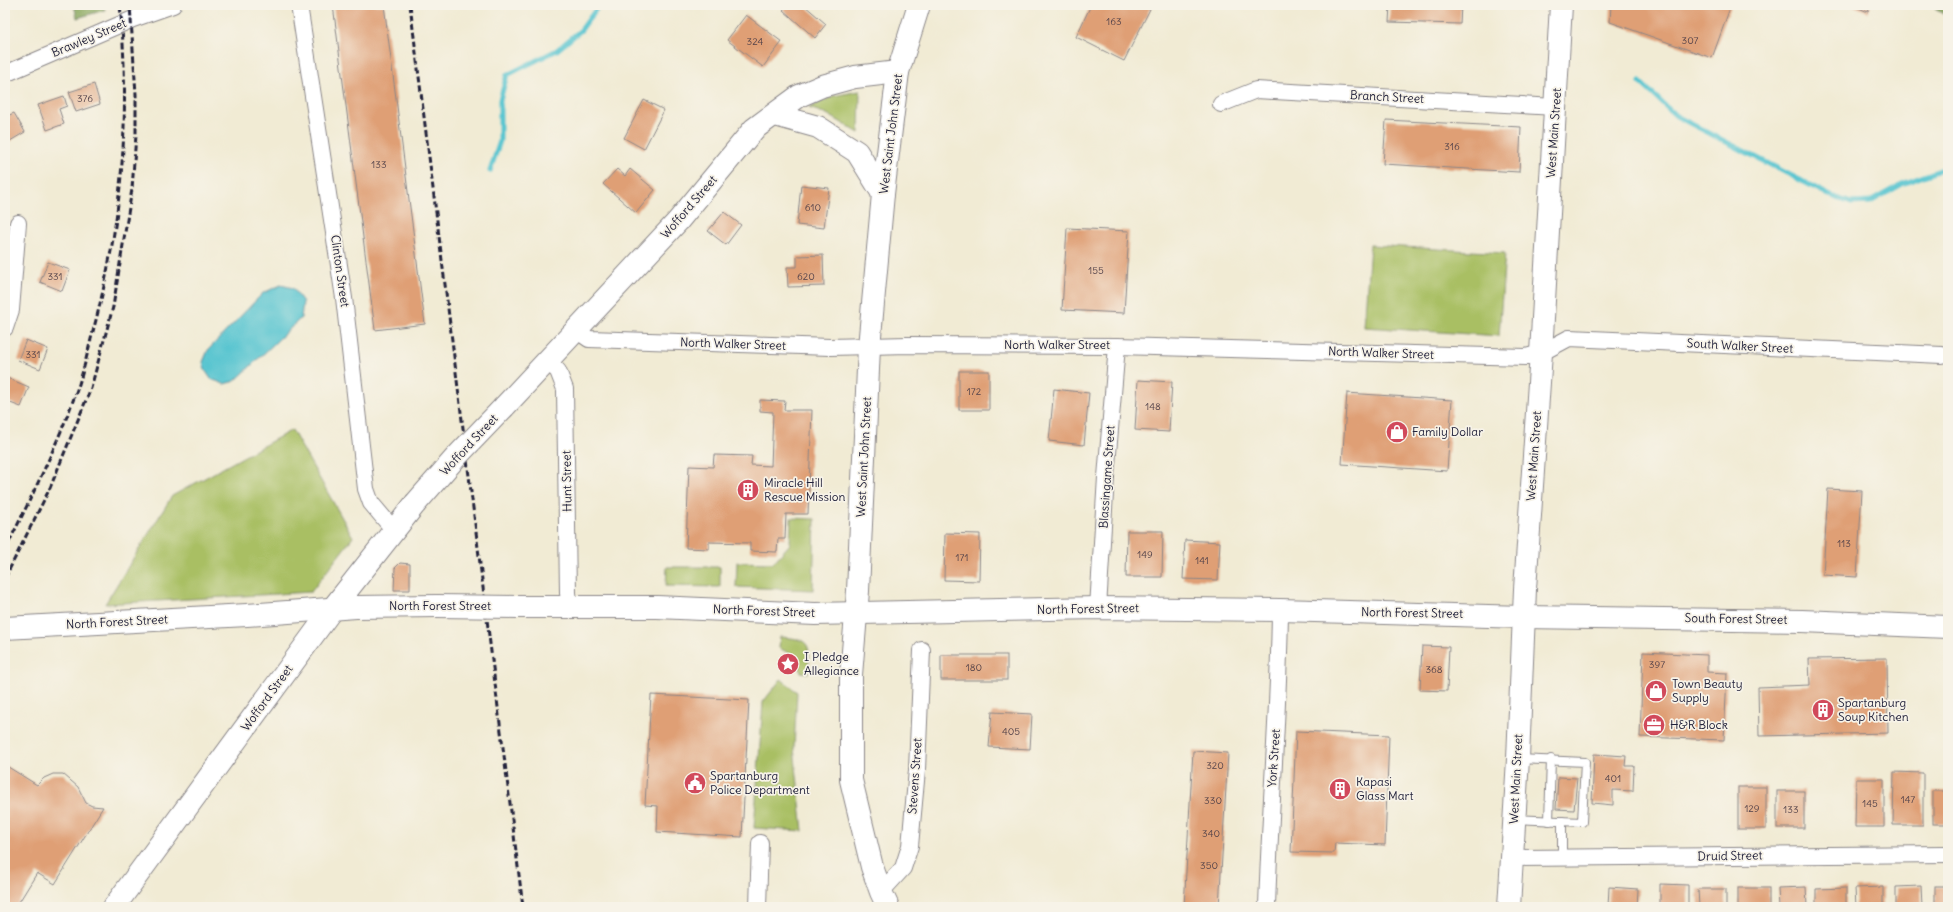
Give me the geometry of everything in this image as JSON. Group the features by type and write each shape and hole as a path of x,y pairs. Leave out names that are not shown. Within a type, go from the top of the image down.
{"street":[{"name":"Brawley Street","path":"5,74 133,19 173,5"},
{"name":"Clinton Street","path":"299,5 344,298 366,490 375,508 393,530"},
{"name":"West Saint John Street","path":"884,899 872,867 852,780 851,675 857,612 869,347 883,194 898,72 919,5"},
{"name":"West Main Street","path":"1509,907 1518,759 1523,617 1541,353 1561,5"},
{"name":"Wofford Street","path":"114,907 333,608 393,530 547,360 678,221 754,129 799,96 822,86 855,77 898,72"},
{"name":"Branch Street","path":"1221,104 1256,90 1556,107"},
{"path":"774,114 818,127 857,152 883,194"},
{"path":"5,328 11,310 18,223"},
{"name":"North Walker Street","path":"576,330 589,339 822,347 908,345 1117,346 1526,357 1541,353"},
{"name":"South Walker Street","path":"1541,353 1569,338 1942,355"},
{"name":"Blassingame Street","path":"1098,608 1106,477 1117,346"},
{"name":"Hunt Street","path":"547,360 558,371 566,389 568,593 570,607"},
{"name":"North Forest Street","path":"5,628 247,615 333,608 437,606 664,607 816,614 857,612 936,613 1098,608 1280,610 1523,617"},
{"name":"York Street","path":"1267,907 1270,811 1279,679 1280,610"},
{"name":"South Forest Street","path":"1523,617 1802,621 1948,627"},
{"name":"Stevens Street","path":"884,899 903,868 910,846 917,770 922,650"},
{"path":"758,907 760,842"},
{"name":"Druid Street","path":"1512,858 1562,859 1948,854"}],"lane":[{"path":"1514,819 1582,822 1585,762 1551,759 1518,759"},
{"path":"1549,821 1551,759"},
{"path":"1562,821 1562,859"}],"green space":[{"path":"74,5 104,5 105,10 77,18"},
{"path":"1932,5 1948,5 1948,17 1935,9"},
{"path":"860,91 859,133 827,114 809,108 833,96"},
{"path":"1370,245 1505,253 1499,336 1364,327"},
{"path":"292,430 353,537 311,592 105,604 172,496"},
{"path":"791,518 815,519 813,590 736,587 737,562 773,563 790,544"},
{"path":"667,567 720,567 720,587 666,586"},
{"path":"780,637 798,639 807,645 809,655 808,673 801,672 795,656 779,648"},
{"path":"781,679 797,692 794,748 803,831 754,828 763,702"}],"water":[{"path":"281,285 293,288 303,302 301,318 235,381 224,384 211,379 205,370 203,362 208,350 263,293"}],"building":[{"path":"333,5 384,5 425,324 375,330"},
{"path":"788,5 804,5 826,24 815,38 783,10"},
{"path":"1091,5 1152,5 1124,61 1076,37"},
{"path":"1390,5 1461,5 1460,24 1389,22"},
{"path":"1611,5 1731,5 1712,58 1610,22"},
{"path":"1852,5 1871,5 1868,12"},
{"path":"746,15 782,42 763,67 727,40"},
{"path":"94,84 100,104 76,112 69,92"},
{"path":"64,96 67,106 59,109 64,124 47,130 38,105"},
{"path":"644,100 664,110 644,149 624,138"},
{"path":"14,113 25,132 5,144 5,117"},
{"path":"1386,120 1521,127 1519,172 1383,164"},
{"path":"617,169 625,176 630,169 655,190 636,213 603,184"},
{"path":"801,185 829,188 824,228 797,225"},
{"path":"724,212 741,225 726,245 708,231"},
{"path":"1067,228 1129,231 1124,313 1062,310"},
{"path":"823,255 824,286 788,287 787,267 797,267 797,256"},
{"path":"48,262 70,270 62,291 40,282"},
{"path":"26,340 48,349 40,369 18,360"},
{"path":"959,371 989,371 989,410 959,410"},
{"path":"7,378 29,387 21,407 5,401 5,382"},
{"path":"1138,380 1172,382 1169,432 1135,430"},
{"path":"1054,389 1089,393 1084,445 1049,441"},
{"name":"Family Dollar","path":"1347,393 1452,400 1447,471 1342,464"},
{"name":"Miracle Hill Rescue Mission","path":"760,400 785,401 784,410 812,410 808,514 786,514 785,539 778,539 777,552 750,551 750,543 709,542 709,549 686,548 689,466 713,467 714,455 752,456 751,465 771,466 773,412 760,411"},
{"path":"1828,489 1862,491 1857,577 1823,575"},
{"path":"1127,531 1163,531 1162,577 1126,577"},
{"path":"945,533 980,534 979,581 944,580"},
{"path":"1185,540 1220,542 1218,580 1183,579"},
{"path":"400,563 410,564 410,590 394,590 395,568"},
{"path":"1422,646 1449,647 1447,691 1420,690"},
{"path":"1643,652 1707,655 1707,672 1727,673 1724,740 1640,737"},
{"path":"941,655 1007,655 1007,680 941,680"},
{"name":"Spartanburg Soup Kitchen","path":"1887,658 1888,733 1759,736 1758,687 1810,685 1809,659"},
{"name":"Spartanburg Police Department","path":"651,695 749,700 742,837 657,832 658,806 645,805"},
{"path":"992,712 1032,714 1030,749 989,747"},
{"name":"Kapasi Glass Mart","path":"1296,731 1389,735 1385,845 1335,843 1334,853 1291,852"},
{"path":"1193,751 1228,753 1219,907 1184,907"},
{"path":"1594,754 1626,756 1625,766 1634,766 1633,791 1613,790 1613,805 1592,803"},
{"path":"5,765 37,785 44,778 53,774 63,774 78,787 86,803 92,806 103,807 55,884 37,873 16,907 5,907"},
{"path":"1894,772 1923,773 1923,825 1893,825"},
{"path":"1558,777 1577,778 1574,810 1556,809"},
{"path":"1856,779 1884,779 1884,827 1855,827"},
{"path":"1738,787 1766,787 1766,829 1738,829"},
{"path":"1777,791 1804,791 1804,828 1777,828"},
{"path":"1933,791 1948,791 1948,824 1933,824"},
{"path":"1660,884 1688,885 1688,907 1660,907"},
{"path":"1921,886 1922,907 1896,907 1896,887"},
{"path":"1609,887 1638,889 1637,907 1608,907"},
{"path":"1806,887 1807,907 1779,907 1778,888"},
{"path":"1883,887 1883,907 1856,907 1855,888"},
{"path":"1935,887 1948,887 1948,907 1935,907"},
{"path":"1738,888 1769,888 1769,907 1738,907"},
{"path":"1846,888 1846,907 1816,907 1816,889"},
{"path":"1698,889 1726,889 1726,907 1699,907"}],"waterway":[{"path":"490,171 500,141 500,100 507,75 557,50 581,30 599,5"},
{"path":"1640,82 1676,116 1829,195 1851,203 1870,202 1902,184 1948,167"}],"railway":[{"path":"5,550 45,468 63,427 79,384 111,253 117,212 124,130 123,47 120,5"},
{"path":"5,578 50,488 91,388 113,307 132,189 136,135 136,94 130,5"},
{"path":"410,5 523,907"}],"place":[{"name":"Family Dollar","path":"1397,432"},
{"name":"Miracle Hill Rescue Mission","path":"748,490"},
{"name":"I Pledge Allegiance","path":"788,664"},
{"name":"Town Beauty Supply","path":"1656,691"},
{"name":"Spartanburg Soup Kitchen","path":"1823,710"},
{"name":"H&R Block","path":"1654,725"},
{"name":"Spartanburg Police Department","path":"695,783"},
{"name":"Kapasi Glass Mart","path":"1340,789"}]}
